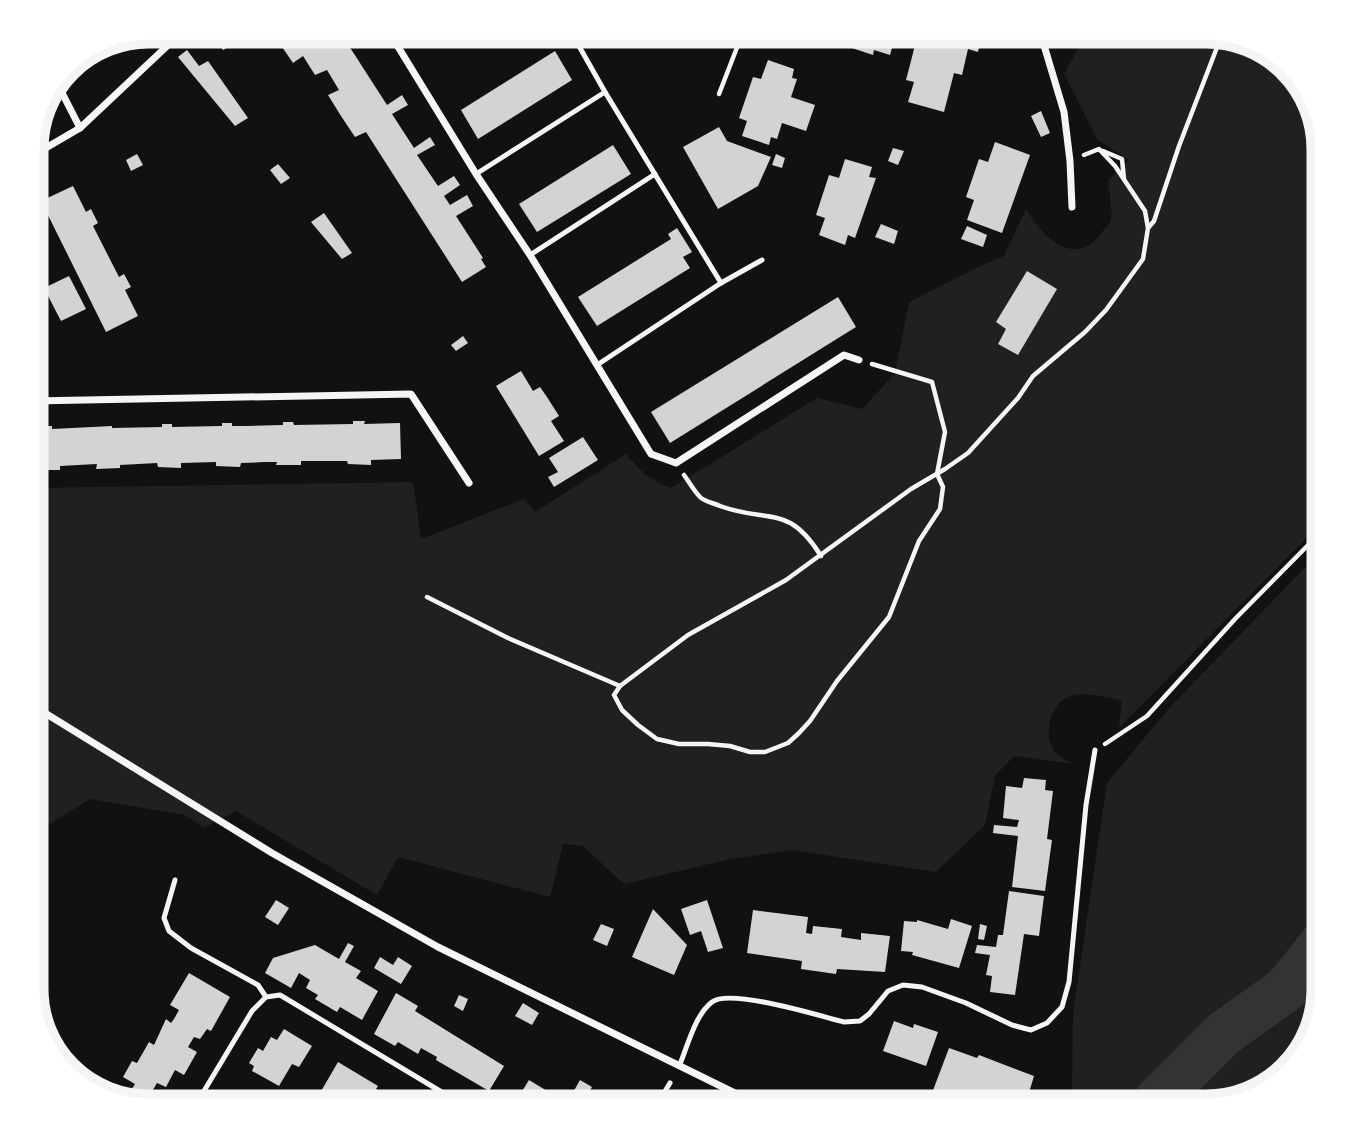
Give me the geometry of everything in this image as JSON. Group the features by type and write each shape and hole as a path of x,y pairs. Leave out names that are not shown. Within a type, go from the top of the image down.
{"street":[{"path":"44,149 80,128 169,44"},
{"path":"396,44 476,174 530,254 651,454 676,463 844,355 859,360"},
{"path":"1044,44 1064,112 1072,207"},
{"path":"61,90 80,128"},
{"path":"44,401 411,394 469,483"},
{"path":"44,712 272,853 438,947 738,1094"}],"lane":[{"path":"578,44 722,284"},
{"path":"476,174 605,92"},
{"path":"530,254 655,174"},
{"path":"597,365 762,260"},
{"path":"680,1064 700,1018 713,1001 735,996 844,1022 860,1021 888,991 903,985 922,987 966,1003 1012,1025 1031,1030 1047,1023 1062,1007 1069,982 1086,805 1095,750"},
{"path":"175,880 164,918 169,931 191,948 258,985 266,996"},
{"path":"203,1094 251,1011 266,996 280,995 444,1094"},
{"path":"664,1094 670,1083"}],"path":[{"path":"719,94 738,44"},
{"path":"1148,228 1154,221 1178,146 1219,45"},
{"path":"1070,161 1099,149 1122,159 1125,181"},
{"path":"859,360 932,383 945,432 937,474 943,487 940,509 919,541 889,617 837,681 810,721 788,743 765,752 750,752 730,746 678,744 657,740 622,710 614,695 620,687 688,635 786,580 911,489 937,474 968,453 1018,398 1033,376 1105,310 1143,259 1148,228 1145,211 1099,149"},
{"path":"676,463 701,499 741,513 790,520 803,530 821,556"},
{"path":"1095,750 1147,716 1235,619 1311,543"},
{"path":"427,597 508,638 620,687"}],"shaded area":[{"path":"1206,44 1240,49 1275,70 1290,85 1300,102 1308,122 1311,149 1311,533 1119,728 1122,700 1081,694 1061,701 1049,723 1050,740 1059,756 1076,764 1014,756 995,776 985,825 936,872 792,850 731,859 624,884 583,846 563,844 550,897 398,857 377,895 236,811 204,828 185,815 90,799 44,828 44,488 413,482 421,539 524,499 535,512 626,454 646,474 671,488 817,398 862,409 895,373 909,302 1004,256 1026,209 1050,238 1070,249 1081,249 1091,244 1111,220 1108,181 1129,160 1098,140 1064,74 1080,45"},
{"path":"1311,561 1311,989 1306,1023 1297,1042 1270,1073 1233,1091 1206,1094 1064,1094 1072,1088 1073,1013 1107,783 1169,708"}],"building":[{"path":"219,44 231,44 232,45 223,50"},
{"path":"280,44 348,44 387,105 402,95 408,105 392,114 414,148 430,137 435,145 417,155 438,186 454,176 460,185 444,196 450,205 467,195 473,206 456,216 486,267 462,282 366,132 355,137 341,116 328,95 339,90 327,70 315,75 303,56 293,63"},
{"path":"853,44 893,44 890,55 874,50 873,55 852,48"},
{"path":"915,44 980,44 978,52 968,49 962,75 954,73 944,112 908,102 914,82 906,80"},
{"path":"187,50 199,66 208,61 248,118 235,126 178,57"},
{"path":"555,51 572,80 478,139 461,110"},
{"path":"768,60 794,69 792,78 797,79 791,97 815,105 806,131 782,123 777,139 771,137 769,145 742,136 747,121 739,118 753,77 761,79"},
{"path":"1041,111 1050,133 1041,137 1031,116"},
{"path":"719,127 727,141 771,157 758,186 718,209 683,147"},
{"path":"995,142 1030,155 1002,233 967,220 974,200 966,197 979,159 988,162"},
{"path":"613,145 631,174 537,232 519,204"},
{"path":"893,148 904,151 898,165 888,161"},
{"path":"137,154 143,165 131,171 126,160"},
{"path":"776,154 785,158 782,168 772,165"},
{"path":"845,159 872,167 869,177 876,178 855,238 848,235 845,245 819,235 825,218 816,215 829,175 839,178"},
{"path":"278,164 290,178 281,184 270,170"},
{"path":"73,186 86,212 91,209 98,223 93,226 119,277 124,274 131,287 125,290 138,316 106,332 44,207 44,200"},
{"path":"324,213 352,253 342,259 311,222"},
{"path":"881,224 898,231 894,244 875,237"},
{"path":"967,226 987,235 983,247 961,239"},
{"path":"677,228 692,252 683,257 690,268 597,326 578,297 671,239 668,234"},
{"path":"1027,271 1057,289 1018,355 998,344 1006,329 996,322"},
{"path":"69,276 86,309 61,321 44,288"},
{"path":"838,297 856,327 670,443 651,412"},
{"path":"463,336 468,343 456,351 451,345"},
{"path":"521,371 533,391 540,387 559,416 551,421 564,441 539,456 496,386"},
{"path":"353,421 365,421 364,424 400,423 401,459 371,460 371,465 348,464 347,461 301,461 301,465 265,462 241,463 240,467 216,466 216,462 181,463 181,468 158,467 157,463 96,469 97,464 60,466 60,470 44,470 44,426 52,426 52,429 162,427 162,424 172,424 172,427 222,426 222,423 232,423 232,426 283,425 283,422 293,422 294,425 353,424"},
{"path":"583,437 598,460 554,487 548,477 558,472 549,458"},
{"path":"1024,778 1046,780 1045,790 1053,791 1047,839 1052,840 1045,891 1012,887 1018,836 993,833 994,825 1017,827 1019,820 1003,818 1006,786 1022,788"},
{"path":"1009,891 1044,896 1039,936 1024,934 1015,995 990,992 992,976 986,975 990,955 975,953 977,945 996,947 998,935 1003,935"},
{"path":"276,900 289,908 278,925 265,917"},
{"path":"707,900 723,948 708,952 701,931 690,935 681,909"},
{"path":"653,909 687,945 674,975 632,957"},
{"path":"753,910 808,917 806,933 812,934 813,926 842,929 841,937 861,940 861,933 890,936 885,972 837,969 836,974 801,969 802,961 747,953"},
{"path":"951,919 972,926 959,968 912,955 913,952 901,951 904,921 917,920 948,929"},
{"path":"601,924 614,929 607,946 593,940"},
{"path":"980,924 987,926 984,940 978,939"},
{"path":"348,943 354,946 345,962 361,971 356,978 378,991 362,1020 340,1007 337,1012 315,999 318,995 306,988 310,980 299,973 291,988 265,973 273,958 315,945 339,959"},
{"path":"380,957 393,965 398,957 412,966 401,984 374,968"},
{"path":"189,973 230,997 211,1031 207,1029 200,1039 194,1037 188,1047 197,1052 184,1075 175,1070 166,1087 157,1083 150,1094 130,1092 135,1084 123,1077 132,1061 137,1063 149,1042 154,1045 166,1019 171,1023 174,1019 179,1010 170,1005"},
{"path":"396,993 418,1006 415,1011 504,1066 489,1091 436,1060 437,1057 421,1048 418,1054 398,1042 395,1046 374,1034"},
{"path":"459,995 468,999 463,1011 454,1006"},
{"path":"523,1003 539,1013 532,1025 515,1016"},
{"path":"894,1021 913,1028 914,1024 938,1032 926,1066 883,1051"},
{"path":"284,1029 312,1046 299,1067 292,1064 279,1086 252,1071 254,1066 249,1063 258,1048 263,1051 271,1037 277,1040"},
{"path":"949,1048 977,1058 979,1055 1034,1076 1029,1094 993,1094 986,1091 985,1094 932,1093"},
{"path":"338,1062 378,1086 376,1089 384,1094 322,1094 320,1093"},
{"path":"529,1080 552,1094 520,1094"},
{"path":"580,1080 592,1087 588,1094 572,1094"}],"waterway":[{"path":"1163,1094 1223,1034 1286,989 1311,958"}]}
